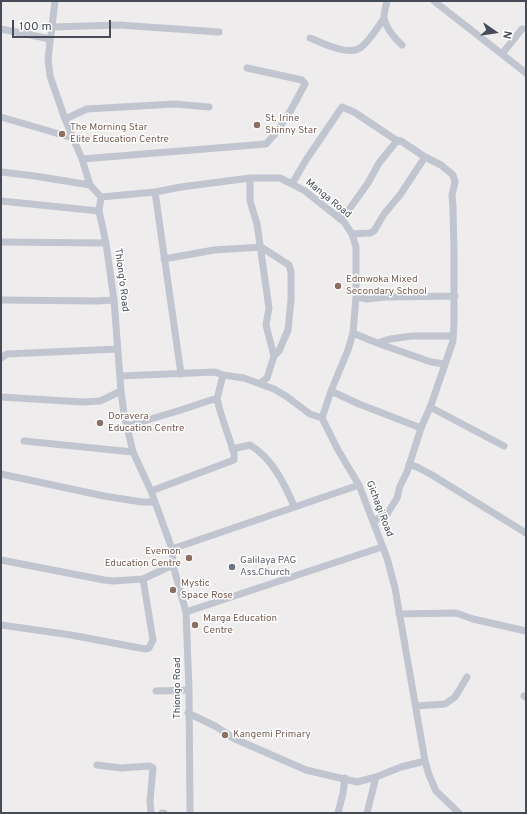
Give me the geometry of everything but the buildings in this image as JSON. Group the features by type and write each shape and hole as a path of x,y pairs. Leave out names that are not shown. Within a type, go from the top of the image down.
{"street":[{"path":"55,1 48,59 50,76 65,120 82,158 90,185 100,197"},
{"path":"310,38 334,47 352,50 358,49 370,38 384,18 387,1"},
{"path":"434,1 526,73"},
{"path":"384,18 392,34 402,45"},
{"path":"52,27 119,25 219,32"},
{"path":"1,28 50,39"},
{"path":"502,54 522,29"},
{"path":"82,158 266,144 275,134 291,110 305,84 302,80 247,68"},
{"path":"65,120 87,109 174,104 209,107"},
{"path":"292,184 306,160 342,108 354,112 396,140 401,141 425,157 441,165 452,175 455,182 452,195 455,296 453,341 397,498 387,514 373,521"},
{"path":"1,118 73,138"},
{"path":"337,216 344,215 368,183 379,163 396,142 401,141"},
{"path":"352,234 370,233 374,231 384,214 400,195 425,157"},
{"path":"1,172 90,185"},
{"path":"250,178 250,201 257,224 269,308 266,325 274,356"},
{"name":"Manga Road","path":"100,197 155,192 250,178 280,178 305,192 344,222 352,234 356,247 356,298 353,333 322,418"},
{"path":"155,192 181,374"},
{"name":"Thiong'o Road","path":"100,197 99,211 106,244 114,300 121,391 127,426 133,452 151,490 172,549 173,565"},
{"path":"1,201 99,211"},
{"path":"1,242 106,244"},
{"path":"164,259 214,250 261,247 289,266 291,272 292,300 288,330 279,351 274,356 267,378 260,383"},
{"path":"356,298 366,299 385,297 455,296"},
{"path":"1,300 114,300"},
{"path":"353,333 431,362 445,364"},
{"path":"377,343 390,339 412,336 453,336"},
{"path":"1,358 7,354 118,349"},
{"path":"120,376 214,372 244,378 274,389 310,414 322,418"},
{"path":"151,490 234,460 234,453 217,399 223,375"},
{"path":"1,397 83,402 100,401 121,391"},
{"path":"331,391 359,404 421,428"},
{"path":"127,426 217,399"},
{"path":"430,407 504,446"},
{"name":"Gichagi Road","path":"322,418 338,450 359,485 373,521 395,588 425,761 429,776 436,791 458,813"},
{"path":"24,441 133,452"},
{"path":"232,449 250,445 261,452 281,478 294,506"},
{"path":"409,464 432,475 526,533"},
{"path":"1,474 104,496 142,502 155,502"},
{"path":"172,549 359,485"},
{"path":"186,612 382,547"},
{"path":"1,560 113,581 143,579 173,565"},
{"name":"Thiongo Road","path":"173,565 186,612 189,690 190,813"},
{"path":"1,625 71,635 145,649 149,648 153,640 143,579"},
{"path":"399,614 456,613 473,619 526,631"},
{"path":"416,706 445,704 455,698 468,677"},
{"path":"156,691 189,690"},
{"path":"188,713 215,726 235,739 306,770 357,782 376,777 401,767 425,761"},
{"path":"97,766 121,768 149,766 153,768 150,801 151,813"},
{"path":"367,813 376,777"},
{"path":"338,813 345,778"}],"place":[{"name":"St. Irine Shinny Star","path":"257,125"},
{"name":"The Morning Star Elite Education Centre","path":"62,134"},
{"name":"Edmwoka Mixed Secondary School","path":"338,286"},
{"name":"Doravera Education Centre","path":"100,423"},
{"name":"Evemon Education Centre","path":"189,558"},
{"name":"Galilaya PAG Ass.Church","path":"232,567"},
{"name":"Mystic Space Rose","path":"173,590"},
{"name":"Marga Education Centre","path":"195,625"},
{"name":"Kangemi Primary","path":"225,735"}]}
